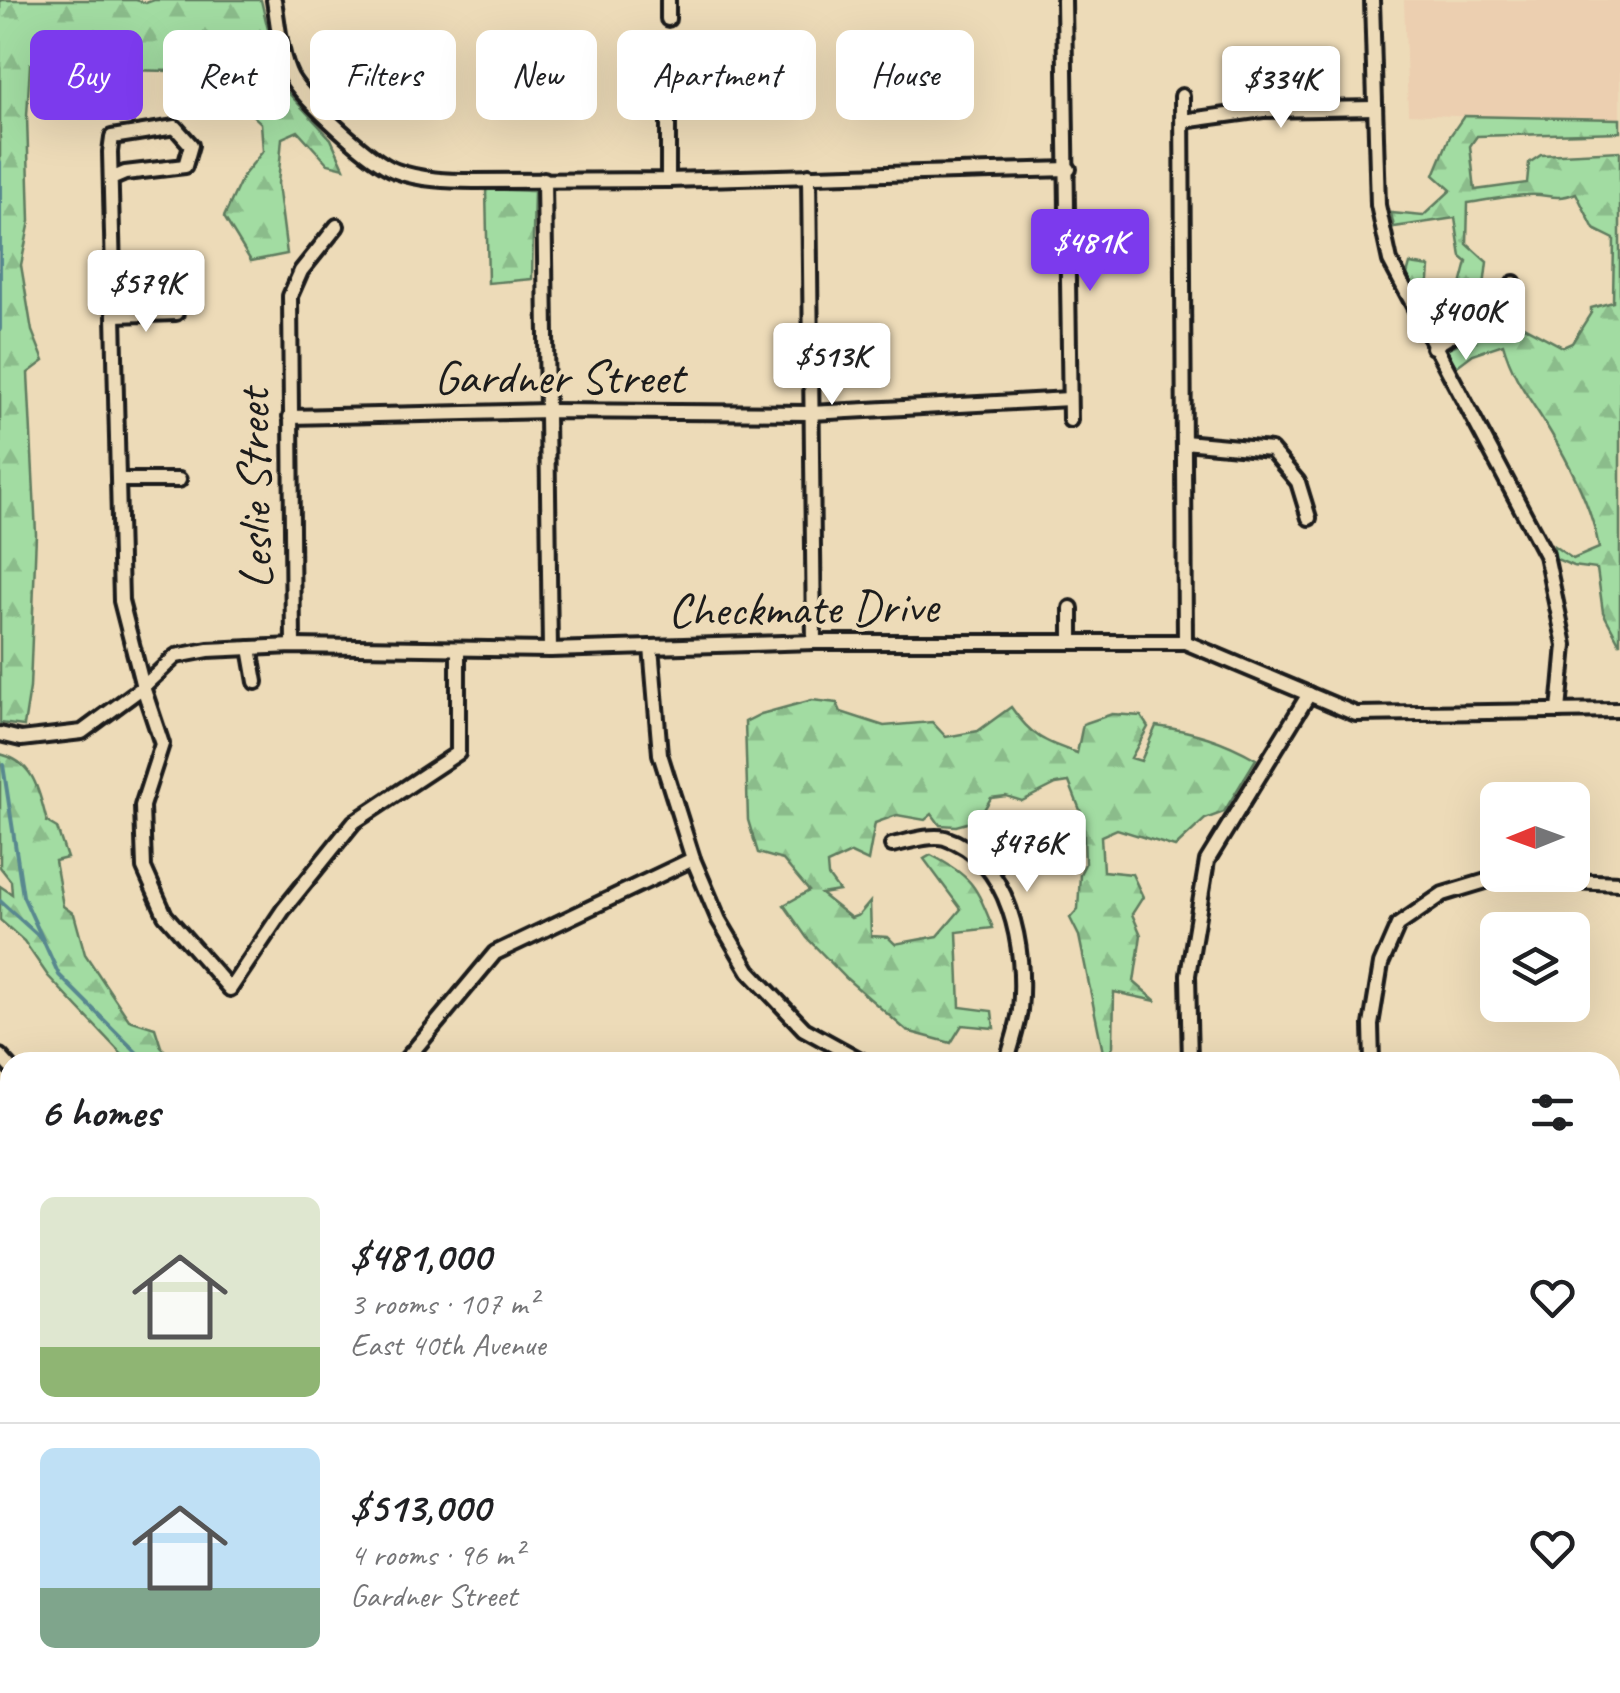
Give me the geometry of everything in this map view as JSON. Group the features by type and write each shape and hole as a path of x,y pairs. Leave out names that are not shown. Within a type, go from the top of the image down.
{"street":[{"path":"274,0 292,77 319,109 372,157 394,170 442,180 668,180 1068,170"},
{"path":"668,0 668,19"},
{"path":"1064,0 1070,420"},
{"path":"1372,0 1378,205 1390,260 1546,555 1566,645 1559,711"},
{"path":"1182,96 1186,642"},
{"path":"1183,121 1263,110 1375,108"},
{"path":"668,120 668,180"},
{"path":"111,179 125,173 186,166 192,145 174,128 112,137 111,179 121,601 162,744 142,806 144,868 166,914 230,989 283,910 354,822 458,753 458,649"},
{"path":"809,174 814,642"},
{"path":"544,179 550,650"},
{"name":"Leslie Street","path":"293,646 290,296 301,271 337,226"},
{"path":"1433,347 1504,303 1514,283"},
{"path":"115,315 176,313"},
{"name":"Gardner Street","path":"290,417 548,411 811,413 1069,399"},
{"path":"1184,442 1271,450 1298,482 1309,518"},
{"path":"118,480 179,480"},
{"path":"1071,608 1071,640"},
{"name":"Checkmate Drive","path":"0,734 21,738 82,732 143,688 176,656 293,646 550,650 814,642 1186,642 1356,714 1620,710"},
{"path":"651,647 660,754 693,859 719,920 748,971 804,1029 846,1052"},
{"path":"250,648 256,682"},
{"path":"1190,1052 1188,974 1208,860 1309,694"},
{"path":"892,845 942,836 977,855 1005,896 1020,945 1020,1011 1010,1052"},
{"path":"412,1052 495,953 693,859"},
{"path":"1371,1052 1370,1025 1381,964 1398,925 1443,894 1496,878 1620,883"}],"shaded area":[{"path":"1404,0 1620,0 1620,123 1408,114"}],"green space":[{"path":"0,0 261,0 268,30 163,30 163,71 143,70 143,30 30,30 30,221 21,265 32,331 44,361 28,373 36,534 30,688 24,726 0,723"},
{"path":"290,95 331,139 344,168 328,164 298,131 282,138 278,184 287,254 251,261 224,217 243,176 263,151 258,120 290,120"},
{"path":"1464,116 1620,119 1620,132 1477,136 1470,146 1475,190 1527,183 1529,163 1541,155 1620,151 1620,644 1603,612 1597,569 1573,566 1554,558 1554,546 1573,559 1599,548 1596,533 1574,474 1518,380 1503,344 1473,354 1456,367 1446,349 1512,320 1563,347 1572,343 1591,308 1613,302 1614,239 1594,229 1576,193 1468,203 1467,244 1487,262 1482,303 1442,330 1423,320 1405,282 1410,264 1430,267 1428,292 1446,301 1457,301 1467,262 1461,257 1455,218 1394,227 1391,213 1423,216 1451,190 1434,175 1450,136"},
{"path":"486,189 534,191 532,279 488,283"},
{"path":"812,700 837,703 841,712 884,726 932,722 946,737 978,731 1011,707 1039,737 1077,753 1083,724 1112,714 1141,716 1148,727 1131,758 1141,761 1156,726 1208,737 1256,759 1224,812 1205,819 1175,847 1117,829 1101,836 1103,871 1132,874 1143,897 1132,914 1141,935 1134,982 1156,1001 1114,992 1110,1052 1103,1052 1079,936 1070,918 1078,909 1080,874 1085,864 1082,815 1069,782 1056,784 1022,801 1006,796 991,798 978,820 956,826 940,825 932,814 925,820 897,815 875,823 868,861 851,853 827,864 828,876 839,891 821,894 851,918 870,902 871,936 888,937 895,944 938,936 961,909 924,859 931,855 956,869 977,892 993,928 957,932 960,1007 992,1011 994,1028 962,1025 951,1043 907,1031 846,978 807,938 784,905 809,891 783,860 758,853 748,820 745,722"},
{"path":"0,754 28,771 38,789 47,822 57,828 67,858 55,861 63,906 74,914 85,954 129,1020 155,1028 166,1052 120,1052 48,976 24,941 0,920 0,886 12,894 11,881 0,867"}],"waterway":[{"path":"0,162 0,329"},
{"path":"3,765 23,896 59,975 136,1052"},
{"path":"0,901 41,938"}]}
